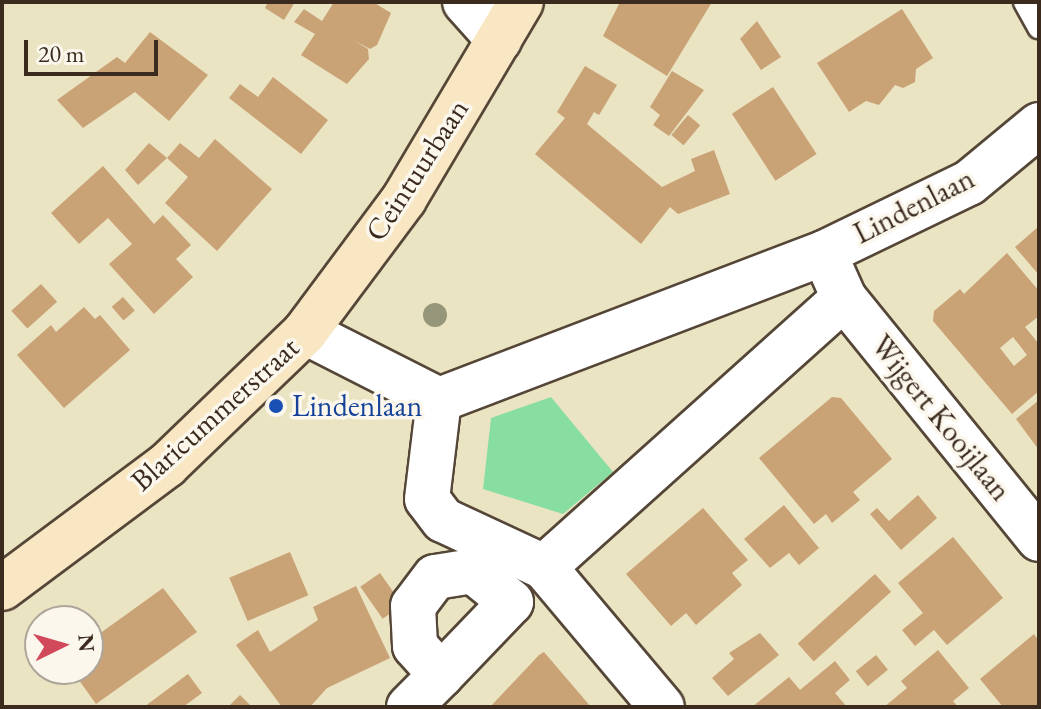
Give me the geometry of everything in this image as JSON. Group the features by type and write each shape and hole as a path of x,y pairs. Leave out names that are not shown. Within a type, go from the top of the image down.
{"main road":[{"name":"Ceintuurbaan","path":"305,332 404,199 521,2"},
{"name":"Blaricummerstraat","path":"4,583 167,465 305,332"}],"street":[{"path":"465,2 499,40"},
{"name":"Lindenlaan","path":"439,400 824,253 969,183 1039,125"},
{"name":"Lindenlaan","path":"824,253 844,298"},
{"path":"544,567 844,298"},
{"name":"Wijgert Kooijlaan","path":"844,298 1039,539"},
{"path":"305,332 439,400 427,499 443,520 544,567 662,707"},
{"path":"409,707 441,675"}],"lane":[{"path":"1025,2 1039,27"}],"green space":[{"path":"551,397 613,472 563,514 483,489 491,418"}],"building":[{"path":"268,2 295,2 284,20 265,8"},
{"path":"334,2 373,2 391,13 377,45 370,49 355,41 368,49 369,59 347,84 301,55 315,34 294,22 304,9 322,21"},
{"path":"620,2 712,2 667,76 603,36"},
{"path":"902,9 933,58 916,69 915,82 903,88 895,85 879,105 866,101 849,112 817,63"},
{"path":"757,21 781,57 761,70 740,39"},
{"path":"150,32 208,75 169,121 135,92 83,128 57,100 117,57 125,63"},
{"path":"585,66 617,85 599,115 594,112 587,124 662,187 695,171 691,159 714,150 730,194 678,214 670,207 641,244 535,154 565,118 557,112"},
{"path":"672,71 704,90 669,136 653,125 660,115 650,107"},
{"path":"273,77 328,120 301,154 229,98 240,84 258,97"},
{"path":"773,87 817,154 775,181 732,114"},
{"path":"688,115 700,125 684,145 671,135"},
{"path":"215,139 272,189 217,251 165,203 188,177 167,158 180,143 199,158"},
{"path":"149,143 167,158 138,185 125,170"},
{"path":"103,166 154,224 163,215 191,245 176,259 193,277 154,314 109,264 132,244 108,218 79,244 51,213"},
{"path":"1039,226 1039,275 1015,247"},
{"path":"1007,253 1039,291 1039,316 1025,327 1039,344 1039,391 1012,414 933,321 934,311 960,289 964,294","holes":["1013,337 1027,355 1014,366 1000,348"]},
{"path":"41,284 57,302 27,329 11,311"},
{"path":"123,297 135,311 123,320 112,307"},
{"path":"84,307 95,319 100,315 130,350 64,408 17,355 51,325 56,332"},
{"path":"832,397 841,398 892,459 853,492 860,500 832,523 826,514 814,524 759,458"},
{"path":"1039,400 1039,450 1016,419"},
{"path":"918,495 937,518 901,550 870,514 877,508 889,521"},
{"path":"784,505 819,548 799,565 789,553 770,568 744,539"},
{"path":"703,508 748,560 732,573 742,585 696,625 686,613 671,626 626,574"},
{"path":"953,537 1003,598 947,645 934,630 915,646 902,630 923,613 898,583"},
{"path":"290,552 308,595 248,621 229,578"},
{"path":"380,573 402,605 383,619 360,587"},
{"path":"875,574 891,592 814,661 798,644"},
{"path":"356,586 390,658 327,688 310,707 282,707 236,645 258,630 270,652 318,620 313,607"},
{"path":"163,588 197,632 96,704 82,685 104,685 104,630"},
{"path":"760,633 779,655 728,696 712,678 734,659 729,653"},
{"path":"1034,634 1039,641 1039,707 1003,707 980,679"},
{"path":"938,650 969,688 953,701 958,707 884,707 907,688 901,681"},
{"path":"544,652 591,707 490,707 539,655"},
{"path":"876,655 888,670 868,686 856,671"},
{"path":"835,661 850,680 835,693 847,707 752,707 789,677 800,690"},
{"path":"188,674 202,693 183,707 144,707"},
{"path":"240,695 252,707 228,707"}],"place":[{"name":"Lindenlaan","path":"276,406"}]}
